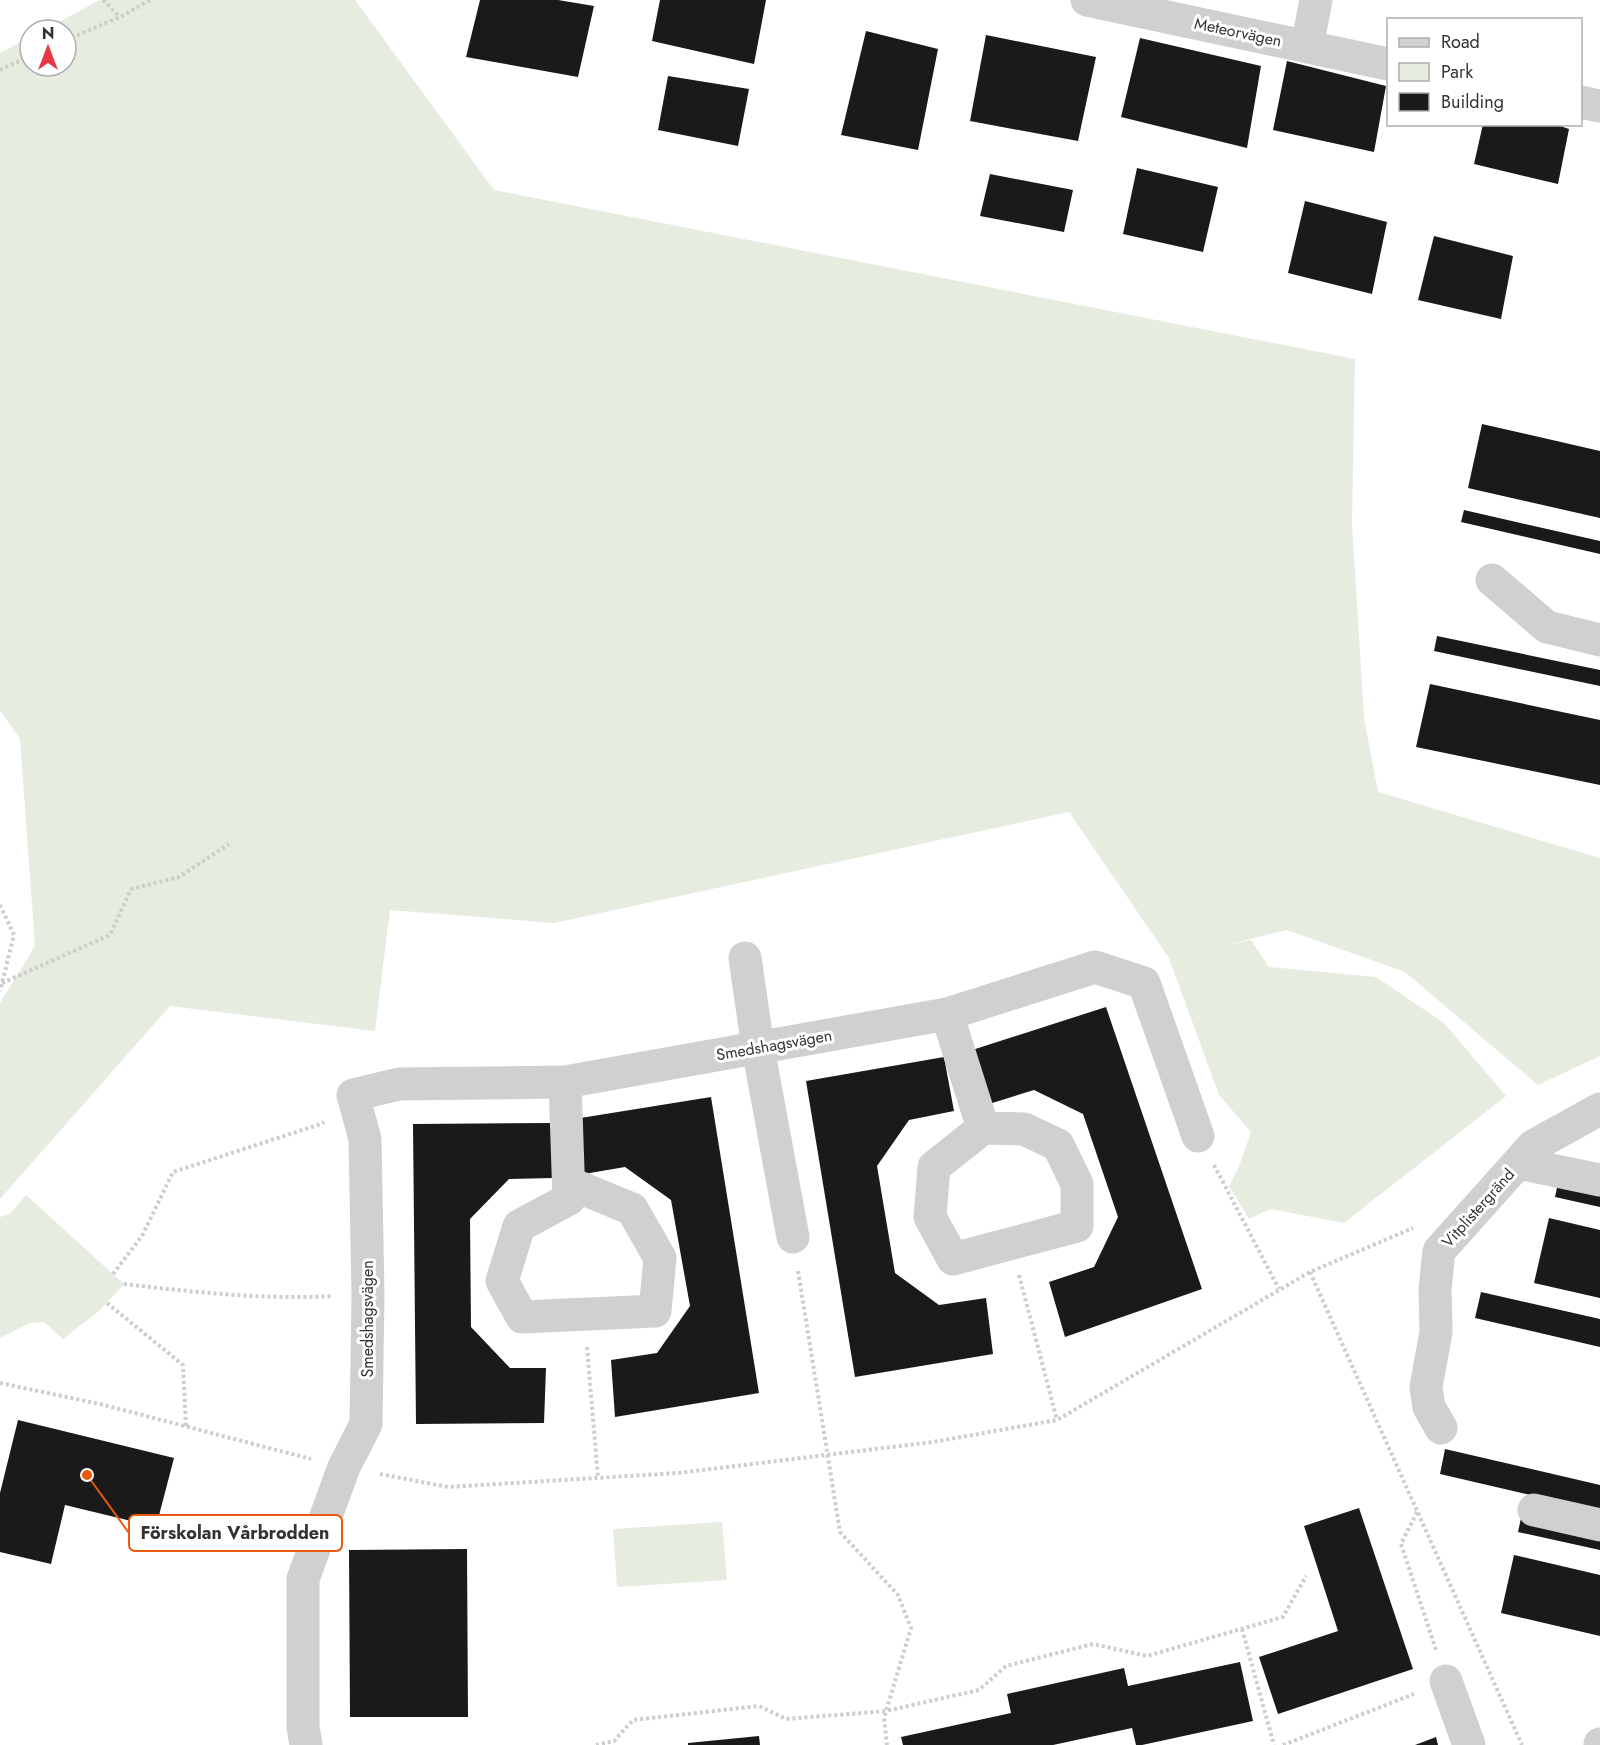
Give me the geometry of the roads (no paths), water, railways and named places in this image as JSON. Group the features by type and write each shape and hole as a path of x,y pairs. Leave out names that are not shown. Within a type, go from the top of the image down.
{"street":[{"name":"Meteorvägen","path":"1087,0 1387,64"},
{"path":"1307,47 1316,0"},
{"path":"1582,102 1600,106"},
{"path":"1492,580 1547,627 1600,640"},
{"path":"745,958 758,1048 793,1237"},
{"name":"Smedshagsvägen","path":"306,1745 303,1727 303,1579 344,1467 366,1424 368,1295 366,1139 353,1095 399,1084 564,1082 947,1014 1095,967 1144,983 1198,1136"},
{"path":"947,1014 983,1128"},
{"path":"564,1082 569,1199 519,1226 502,1281 522,1317 655,1311 660,1258 632,1209 569,1183"},
{"name":"Vitplistergränd","path":"1441,1428 1429,1407 1426,1387 1436,1332 1435,1289 1439,1251 1533,1146 1600,1108"},
{"path":"983,1128 1024,1129 1058,1145 1077,1184 1077,1226 954,1259 930,1217 934,1167 983,1128"},
{"name":"Vitplistergränd","path":"1518,1163 1600,1180"},
{"path":"1534,1510 1600,1525"},
{"path":"1446,1681 1469,1745"}],"place":[{"name":"Förskolan Vårbrodden","path":"87,1475"}]}
